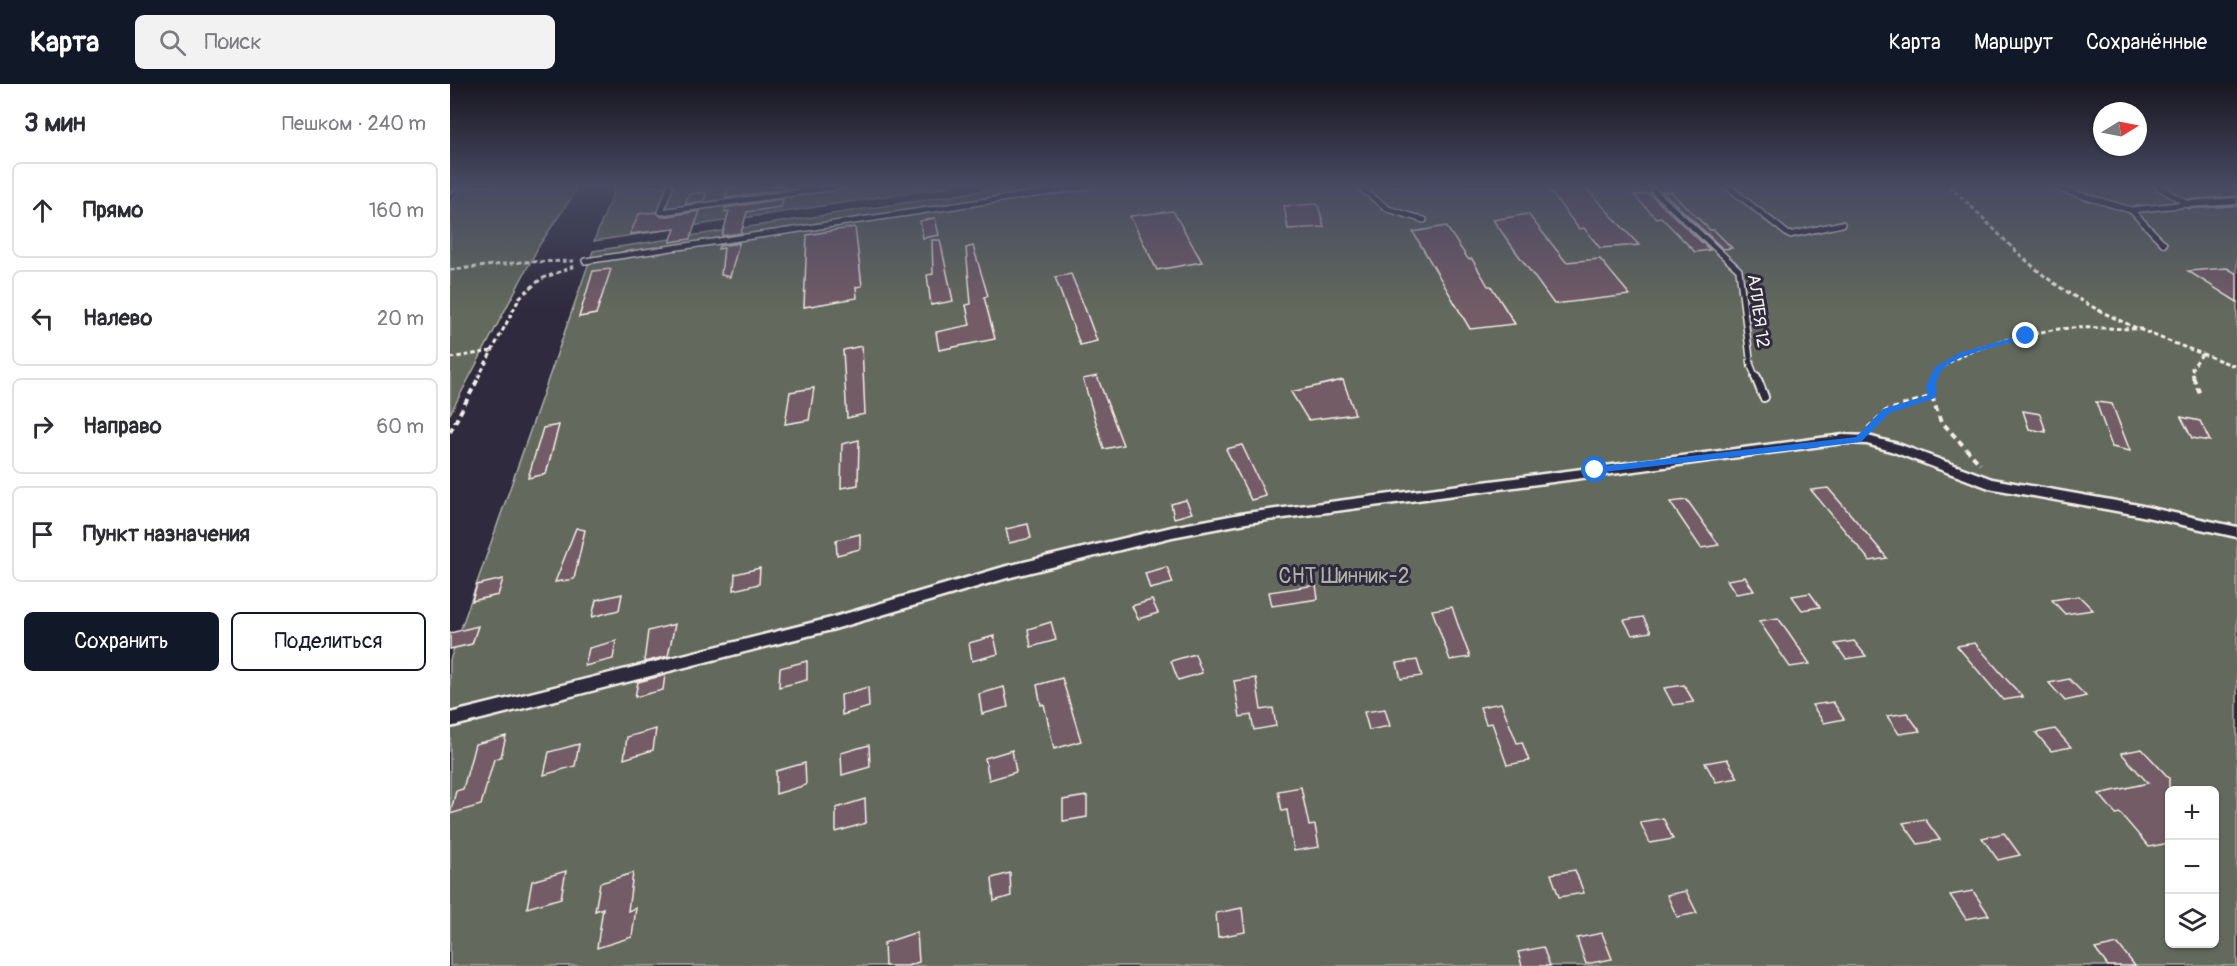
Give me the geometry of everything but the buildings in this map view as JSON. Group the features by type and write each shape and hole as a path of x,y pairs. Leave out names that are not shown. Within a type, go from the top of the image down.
{"street":[{"path":"450,720 820,627 1007,572 1172,532 1246,518 1595,470 1843,439 1896,448 2006,487 2133,509 2237,532"}],"lane":[{"path":"585,261 812,227"},
{"name":"АЛЛЕЯ 12","path":"1693,227 1739,270 1751,366 1764,396"},
{"path":"1779,227 1789,235 1827,227"},
{"path":"2148,227 2164,244"}],"path":[{"path":"1994,227 2015,251 2052,282 2102,314 2237,367"},
{"path":"450,270 522,262 585,261"},
{"path":"450,432 520,297 541,279 585,261"},
{"path":"2006,487 1988,473 1940,420 1929,387 1938,368 1962,355 2006,341 2059,329 2142,329"},
{"path":"450,358 492,351"},
{"path":"2200,393 2191,376 2192,364 2203,353"},
{"path":"1858,440 1886,411 1932,396"}],"green space":[{"path":"450,227 551,227 540,244 450,414"},
{"path":"600,227 684,227 594,241"},
{"name":"СНТ Шинник-2","path":"747,227 2237,227 2237,966 450,966 450,660 593,251"}],"route":[{"path":"1595,470 1843,439 1858,440 1886,411 1932,396 1929,387 1938,368 1962,355 2026,336"}]}
